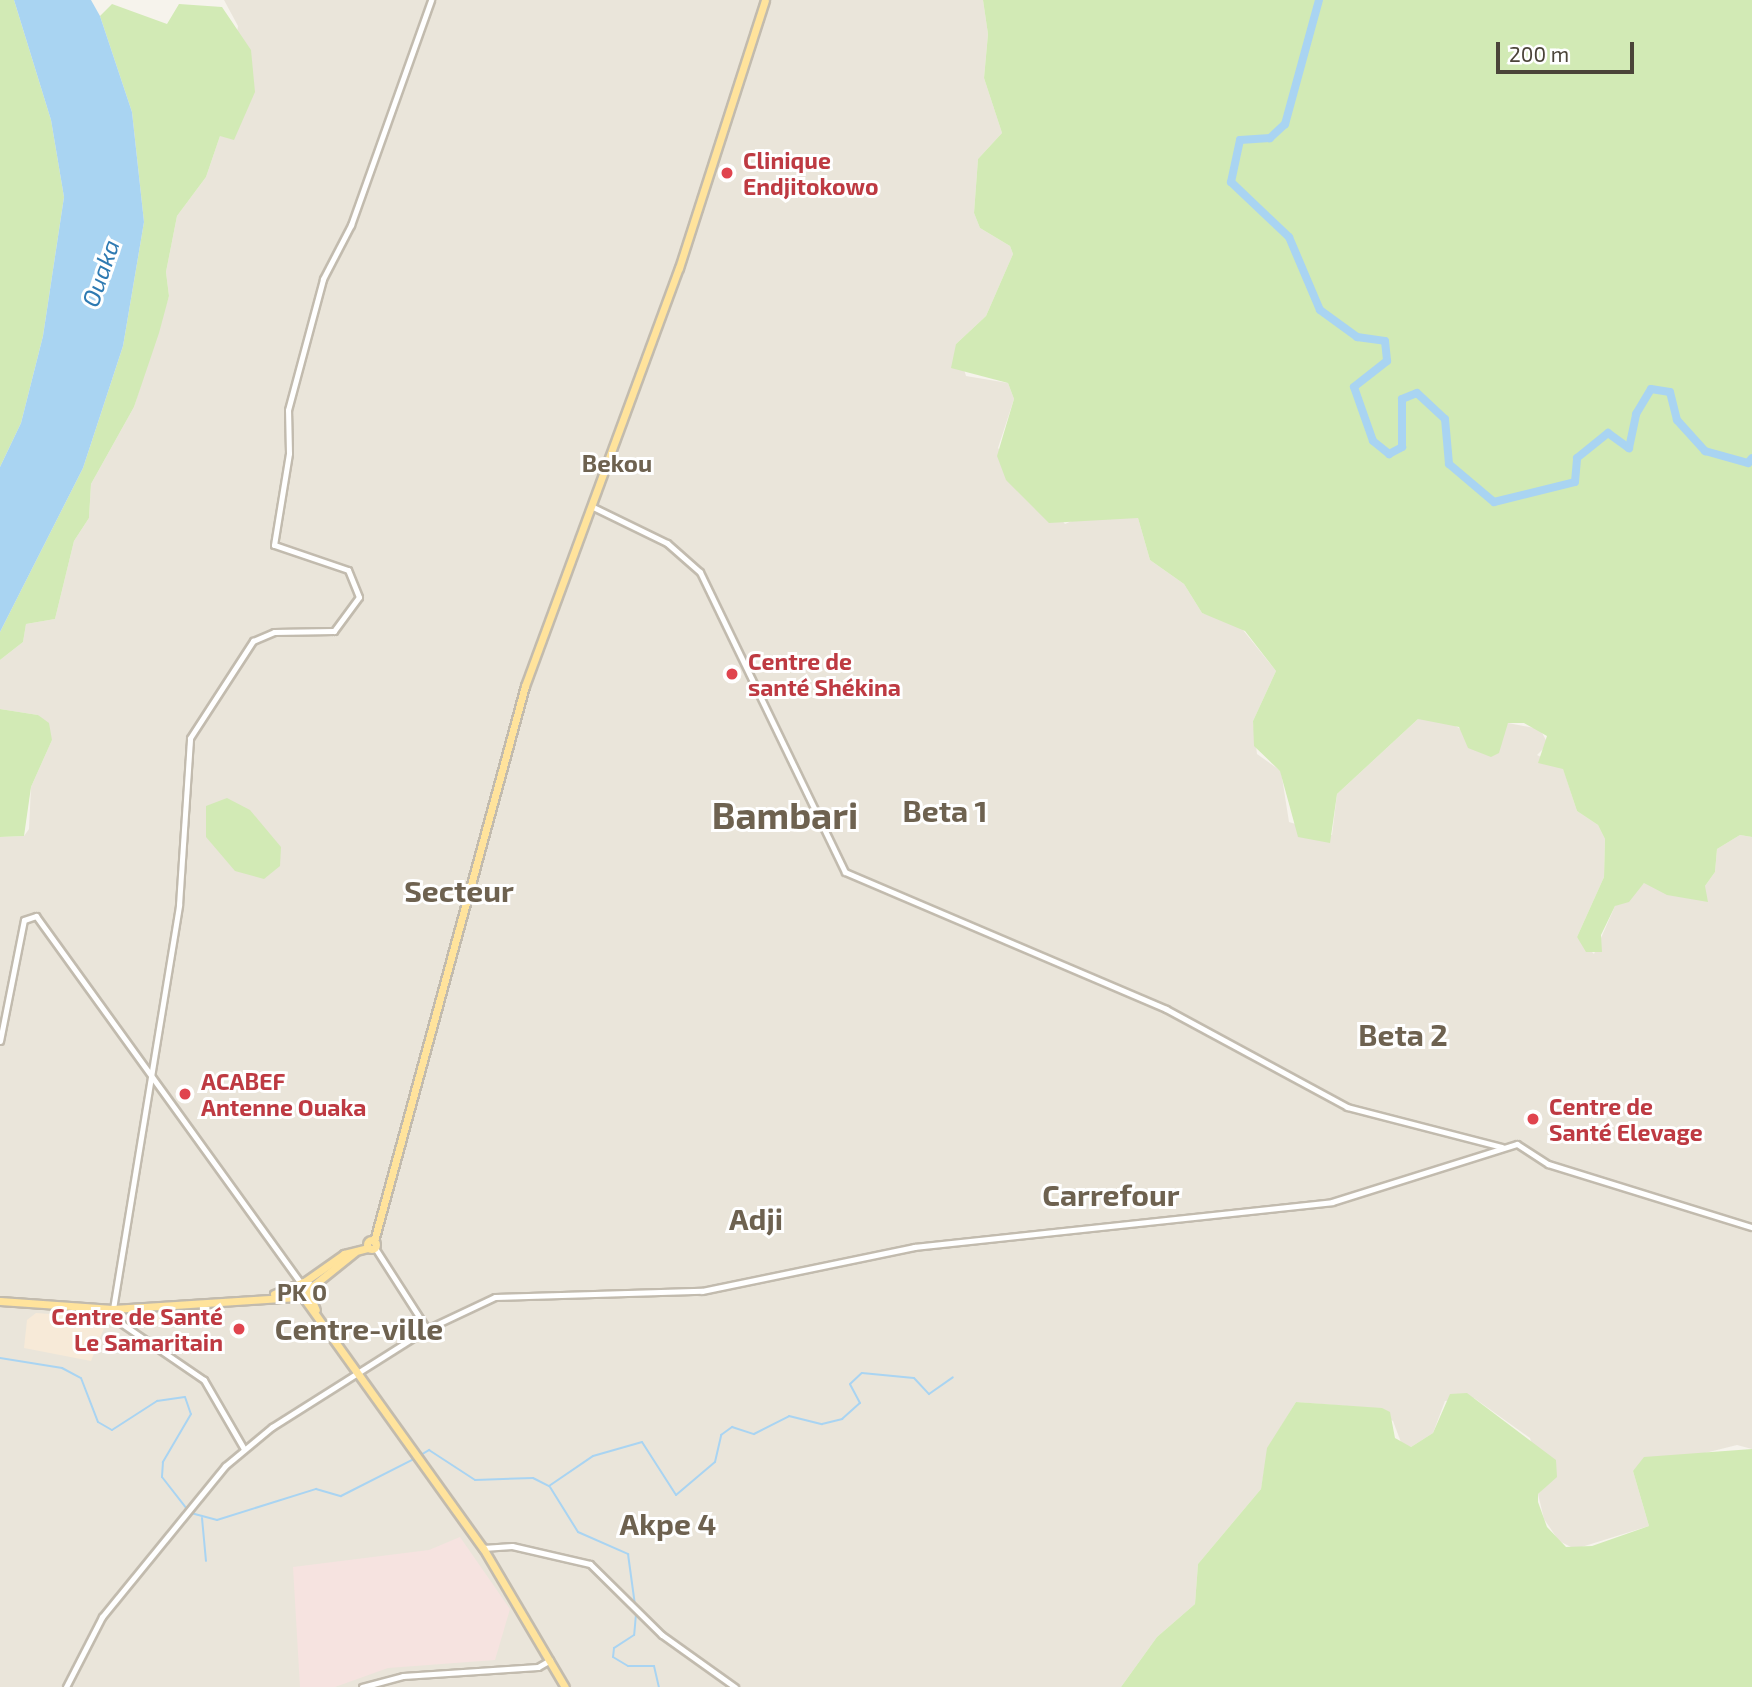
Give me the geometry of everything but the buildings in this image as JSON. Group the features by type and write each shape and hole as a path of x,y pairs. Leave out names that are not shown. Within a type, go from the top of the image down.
{"main road":[{"path":"0,1301 113,1309 270,1295 302,1288 333,1265 372,1246 525,686 676,278 765,0"},
{"path":"302,1288 422,1467 483,1548 565,1687"}],"street":[{"path":"244,1449 204,1380 115,1319 113,1309 148,1066 178,905 195,725 238,657 260,635 334,631 359,597 348,570 274,545 289,453 288,410 323,279 351,225 431,0"},
{"path":"591,506 667,543 700,572 838,866 852,877 1176,1014 1347,1107 1503,1148"},
{"path":"0,1041 24,920 36,916 148,1066 302,1288"},
{"path":"66,1687 102,1617 192,1504 244,1449 427,1329 495,1297 702,1291 914,1247 1332,1202 1517,1144 1548,1164 1752,1227"},
{"path":"372,1246 427,1329"},
{"path":"483,1548 512,1546 590,1564 641,1613 736,1687"},
{"path":"362,1687 403,1676 538,1667 550,1660"}],"shaded area":[{"path":"224,0 983,0 988,34 984,78 1002,133 978,159 974,213 980,228 1010,246 1013,254 986,316 956,344 966,376 1008,383 1014,399 998,448 1065,524 1081,517 1138,518 1150,560 1184,584 1202,613 1239,625 1276,671 1253,721 1257,754 1281,771 1289,822 1332,835 1337,794 1418,719 1443,719 1466,732 1499,737 1508,723 1540,729 1548,744 1537,755 1563,768 1577,811 1598,825 1605,839 1604,877 1577,937 1594,954 1615,906 1644,883 1705,886 1715,872 1717,849 1740,835 1752,837 1752,1449 1737,1445 1633,1471 1649,1526 1575,1549 1559,1541 1544,1519 1538,1494 1544,1488 1530,1438 1474,1398 1445,1401 1433,1433 1411,1447 1402,1445 1393,1421 1372,1408 1296,1402 1268,1448 1261,1489 1198,1564 1195,1604 1157,1637 1121,1687 0,1687 0,837 24,836 29,829 31,787 52,740 38,715 0,709 0,660 23,642 26,624 55,619 74,541 89,518 91,484 134,407 169,296 166,272 177,216 206,177 220,136 238,26"},
{"path":"193,1311 194,1319 176,1327 128,1322 128,1315"},
{"path":"36,1313 108,1318 91,1361 24,1348 27,1320"},
{"path":"460,1537 510,1609 495,1660 388,1668 335,1687 300,1687 293,1567 429,1550"}],"green space":[{"path":"0,0 14,0 51,120 64,197 43,336 21,423 0,467"},
{"path":"983,0 1752,0 1752,837 1740,835 1717,849 1715,872 1705,886 1708,902 1667,895 1644,883 1629,902 1615,906 1601,935 1602,952 1586,952 1577,937 1604,877 1605,839 1598,825 1577,811 1563,769 1538,763 1547,736 1524,723 1508,723 1499,753 1491,757 1468,748 1459,727 1418,719 1337,794 1330,843 1298,837 1280,771 1254,746 1253,721 1276,671 1245,631 1202,613 1184,584 1150,560 1138,518 1049,523 1006,480 997,456 1014,399 1008,383 951,368 956,344 986,316 1013,254 1010,246 980,228 974,213 978,159 1002,133 984,78 988,34"},
{"path":"112,4 167,24 179,4 222,7 251,50 255,92 234,140 220,136 206,177 177,216 166,272 169,296 159,333 134,407 91,484 89,518 74,541 55,619 26,624 23,642 0,660 0,632 83,468 123,346 144,222 132,112 100,16"},
{"path":"0,709 38,715 49,723 52,740 31,787 24,836 0,837"},
{"path":"227,798 250,810 281,847 280,866 264,879 235,871 206,837 206,806"},
{"path":"1467,1393 1556,1460 1557,1477 1538,1494 1538,1502 1547,1527 1566,1547 1592,1546 1649,1526 1633,1471 1644,1457 1752,1449 1752,1687 1121,1687 1157,1637 1195,1604 1198,1564 1261,1489 1267,1448 1296,1402 1382,1408 1390,1412 1395,1438 1411,1447 1433,1433 1450,1394"}],"water":[{"name":"Ouaka","path":"14,0 91,0 100,16 132,112 144,222 123,346 83,468 0,632 0,467 21,423 43,336 64,197 51,120"}],"waterway":[{"path":"1319,0 1285,124 1270,138 1240,140 1231,182 1289,237 1320,310 1357,337 1385,341 1387,361 1354,387 1373,441 1389,454 1402,447 1402,399 1417,393 1445,419 1449,464 1494,502 1575,482 1577,458 1608,433 1629,448 1636,414 1651,389 1670,392 1677,420 1705,451 1748,463 1752,458"},
{"path":"0,1358 62,1368 81,1378 98,1422 112,1430 157,1401 185,1397 191,1414 163,1462 162,1477 187,1509"},
{"path":"419,1456 429,1450 475,1480 533,1478 549,1486 593,1456 642,1442 676,1495 715,1462 721,1435 732,1427 754,1434 789,1416 822,1424 842,1419 860,1403 850,1384 862,1373 914,1378 929,1394 953,1377"},
{"path":"191,1513 217,1520 316,1489 341,1496 414,1459"},
{"path":"550,1487 578,1532 628,1554 635,1605"},
{"path":"202,1518 206,1561"},
{"path":"636,1614 634,1635 614,1648 613,1657 628,1666 654,1666 659,1687"}],"place":[{"name":"Clinique Endjitokowo","path":"727,173"},
{"name":"Centre de santé Shékina","path":"732,674"},
{"name":"ACABEF Antenne Ouaka","path":"185,1094"},
{"name":"Centre de Santé Elevage","path":"1533,1119"},
{"name":"Centre de Santé Le Samaritain","path":"239,1329"}],"district":[{"name":"Bekou","path":"617,463"},
{"name":"Beta 1","path":"945,810"},
{"name":"Bambari","path":"785,814"},
{"name":"Secteur","path":"459,890"},
{"name":"Beta 2","path":"1403,1034"},
{"name":"Carrefour","path":"1111,1194"},
{"name":"Adji","path":"756,1218"},
{"name":"PK 0","path":"302,1292"},
{"name":"Centre-ville","path":"359,1328"},
{"name":"Akpe 4","path":"668,1523"}]}
